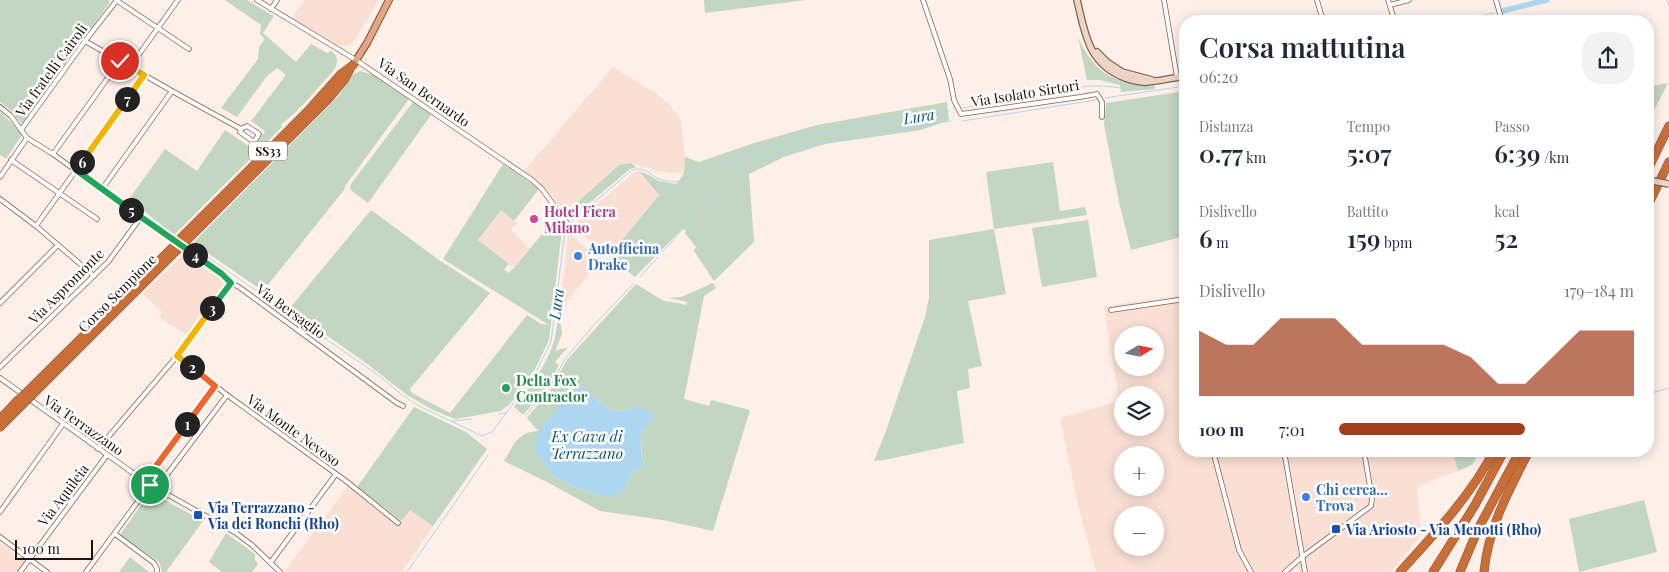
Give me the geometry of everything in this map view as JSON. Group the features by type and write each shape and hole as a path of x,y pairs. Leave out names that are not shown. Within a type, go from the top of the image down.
{"highway":[{"name":"Corso Sempione","path":"0,428 19,404 185,238 330,98 344,80 354,62"},
{"path":"1654,157 1669,126"},
{"path":"1654,193 1669,162"},
{"name":"Corso Sempione","path":"0,419 19,404"},
{"path":"1400,572 1460,504 1478,480 1491,457"},
{"path":"1433,571 1475,505 1501,457"},
{"path":"1460,572 1478,529 1517,457"},
{"path":"1484,572 1496,521 1526,457"}],"main road":[{"name":"Corso Sempione","path":"354,62 374,32 389,0"}],"street":[{"path":"117,0 189,49"},
{"name":"Via fratelli Cairoli","path":"21,130 117,0"},
{"path":"130,67 178,0"},
{"name":"Via San Bernardo","path":"256,0 354,62 532,180 546,194 572,230"},
{"path":"271,9 277,0"},
{"name":"Via Isolato Sirtori","path":"924,0 950,79 954,100 961,114 1070,99 1094,93 1100,97 1102,102 1102,117"},
{"path":"1077,0 1083,22 1094,47 1107,62 1122,72 1154,81 1177,77 1164,0"},
{"path":"1318,0 1322,15"},
{"path":"1388,0 1393,15"},
{"path":"1390,5 1409,0"},
{"path":"1496,0 1500,15"},
{"path":"85,41 241,129 240,132 254,142 259,134 247,126 241,129"},
{"path":"53,154 120,61"},
{"path":"36,226 144,75"},
{"path":"102,189 172,91"},
{"name":"Via Bersaglio","path":"0,107 11,116 27,138 76,170 404,406"},
{"name":"Via fratelli Cairoli","path":"0,177 27,138"},
{"path":"11,160 97,219"},
{"path":"1654,181 1669,184"},
{"path":"0,199 36,226 94,276"},
{"name":"Via Aspromonte","path":"0,366 108,262 141,217"},
{"path":"0,303 58,245"},
{"path":"98,449 177,356 231,283"},
{"path":"1111,310 1179,300"},
{"name":"Via Monte Nevoso","path":"177,356 226,395 336,474 398,523"},
{"name":"Via Terrazzano","path":"0,378 156,489 236,533 271,562 280,572"},
{"path":"145,481 215,386"},
{"path":"156,489 226,395"},
{"path":"0,512 63,424"},
{"name":"Via Aquileia","path":"20,572 107,455"},
{"path":"1215,457 1239,550 1252,572"},
{"path":"1285,457 1305,572"},
{"path":"1285,572 1302,557 1369,509 1372,501 1365,457"},
{"path":"271,562 336,474"},
{"path":"86,572 150,485"},
{"path":"115,534 154,564 158,572"},
{"path":"0,537 47,572"}],"shaded area":[{"path":"305,0 379,0 353,43 345,46 337,44 292,18"},
{"path":"613,67 668,103 681,120 685,157 684,173 659,171 631,163 619,165 564,214 548,191 524,171"},
{"path":"639,171 659,195 609,256 572,226 633,173"},
{"path":"501,210 517,223 511,230 530,249 514,268 478,240"},
{"path":"568,229 574,238 601,261 559,310 566,260"},
{"path":"185,253 223,280 224,284 186,335 159,317 162,312 143,294"},
{"path":"1179,296 1179,457 1454,457 1458,471 1437,478 1417,488 1421,535 1391,572 1300,572 1298,567 1292,572 1096,572 1078,505 1060,418 1114,402 1114,436 1164,436 1164,386 1117,386 1115,376 1164,376 1164,326 1114,326 1114,369 1104,306"},
{"path":"348,486 398,525 410,509 433,526 402,572 285,571"},
{"path":"0,543 23,560 24,563 17,572 0,572"}],"green space":[{"path":"0,0 108,0 110,2 22,124 0,102"},
{"path":"225,0 247,0 274,16 263,33 296,62 311,44 327,53 331,51 337,57 337,62 334,70 302,106 281,125 282,127 174,235 129,199 165,149 197,171 225,130 253,149 265,131 250,120 252,120 286,75 277,68 267,76 237,117 221,108 258,59 259,47 265,39 260,34 261,25"},
{"path":"704,0 806,0 705,13"},
{"path":"1078,37 1091,60 1108,75 1129,83 1155,85 1155,89 1121,92 1120,85 1100,80 1087,80"},
{"path":"360,71 374,75 409,99 345,186 344,190 263,291 193,243 339,95 352,75"},
{"path":"1668,83 1654,110 1654,86"},
{"path":"1179,92 1179,238 1131,250 1119,202 1104,124 1106,103"},
{"path":"413,102 431,115 368,203 352,191 350,188 351,184"},
{"path":"947,102 949,120 921,130 825,144 784,157 749,174 754,242 714,281 694,251 696,247 683,228 635,277 609,256 659,195 639,171 659,181 677,184 684,173 685,157 699,162 751,144 817,125"},
{"path":"0,112 22,135 6,159 0,155"},
{"path":"1053,162 1060,211 1085,207 1087,215 994,229 986,172"},
{"path":"631,163 636,167 630,169 569,220 564,214 619,165"},
{"path":"503,164 539,189 514,221 501,210 478,240 509,264 504,269 508,273 558,215 564,224 549,340 534,371 510,404 501,411 455,419 431,409 407,395 366,363 289,309 371,210 439,260 490,293 410,389 412,393 450,413 527,315 541,324 549,325 443,259"},
{"path":"1088,220 1097,277 1042,287 1032,228"},
{"path":"994,229 1006,294 968,301 982,366 968,369 970,388 957,391 964,443 874,461 925,317 929,298 929,240"},
{"path":"713,283 716,288 704,296 684,399 709,406 711,400 750,410 713,531 663,520 600,511 504,461 517,440 525,434 538,431 527,418 555,384 567,360 636,284 664,301 686,305 687,302 669,298 681,297","holes":["574,386 582,386 600,403 616,412 639,407 645,426 640,439 644,466 632,473 625,489 601,496 578,488 552,475 567,397"]},
{"path":"559,310 562,334 555,351 568,347 555,362 559,365 548,386 523,415 514,407 536,377 550,353"},
{"path":"414,407 466,432 487,449 433,526 410,510 401,521 357,487"},
{"path":"1454,457 1477,457 1472,465 1458,471"},
{"path":"150,492 203,521 166,572 162,572 159,562 120,535"},
{"path":"1644,500 1657,552 1579,572 1569,519"},
{"path":"226,533 255,554 255,560 258,564 252,572 222,572 209,562"},
{"path":"130,557 149,572 119,572"}],"water":[{"name":"Ex Cava di Terrazzano","path":"579,384 600,403 616,412 639,407 652,412 653,420 647,425 641,435 644,466 632,473 625,489 612,497 601,496 578,488 552,475 534,449 539,431 574,386"}],"waterway":[{"path":"1502,11 1547,0"},
{"path":"1667,0 1669,5"},
{"path":"1485,15 1494,13"},
{"name":"Lura","path":"963,108 1089,86 1121,88"},
{"path":"1105,98 1179,87"},
{"path":"962,121 1096,100"},
{"name":"Lura","path":"199,251 378,375 419,406 482,436 492,432 525,388 536,372 551,342 565,230 572,221 632,170 640,169 659,179 677,182 799,136 949,111"},
{"path":"640,277 715,193 742,169 789,149 951,121"},
{"path":"526,415 550,387 565,359 633,284"},
{"path":"1654,392 1669,388"},
{"name":"Lura","path":"499,414 506,413"},
{"path":"452,421 471,419"},
{"path":"407,572 488,455"}],"place":[{"name":"Hotel Fiera Milano","path":"534,219"},
{"name":"Autofficina Drake","path":"578,256"},
{"name":"Delta Fox Contractor","path":"506,388"},
{"name":"Chi cerca... Trova","path":"1306,497"},
{"name":"Via Terrazzano - Via dei Ronchi (Rho)","path":"198,515"},
{"name":"Via Ariosto - Via Menotti (Rho)","path":"1336,529"}],"route":[{"path":"120,61 144,75 76,170 159,231 228,278 231,283 177,356 215,386 145,481 150,485"}]}
